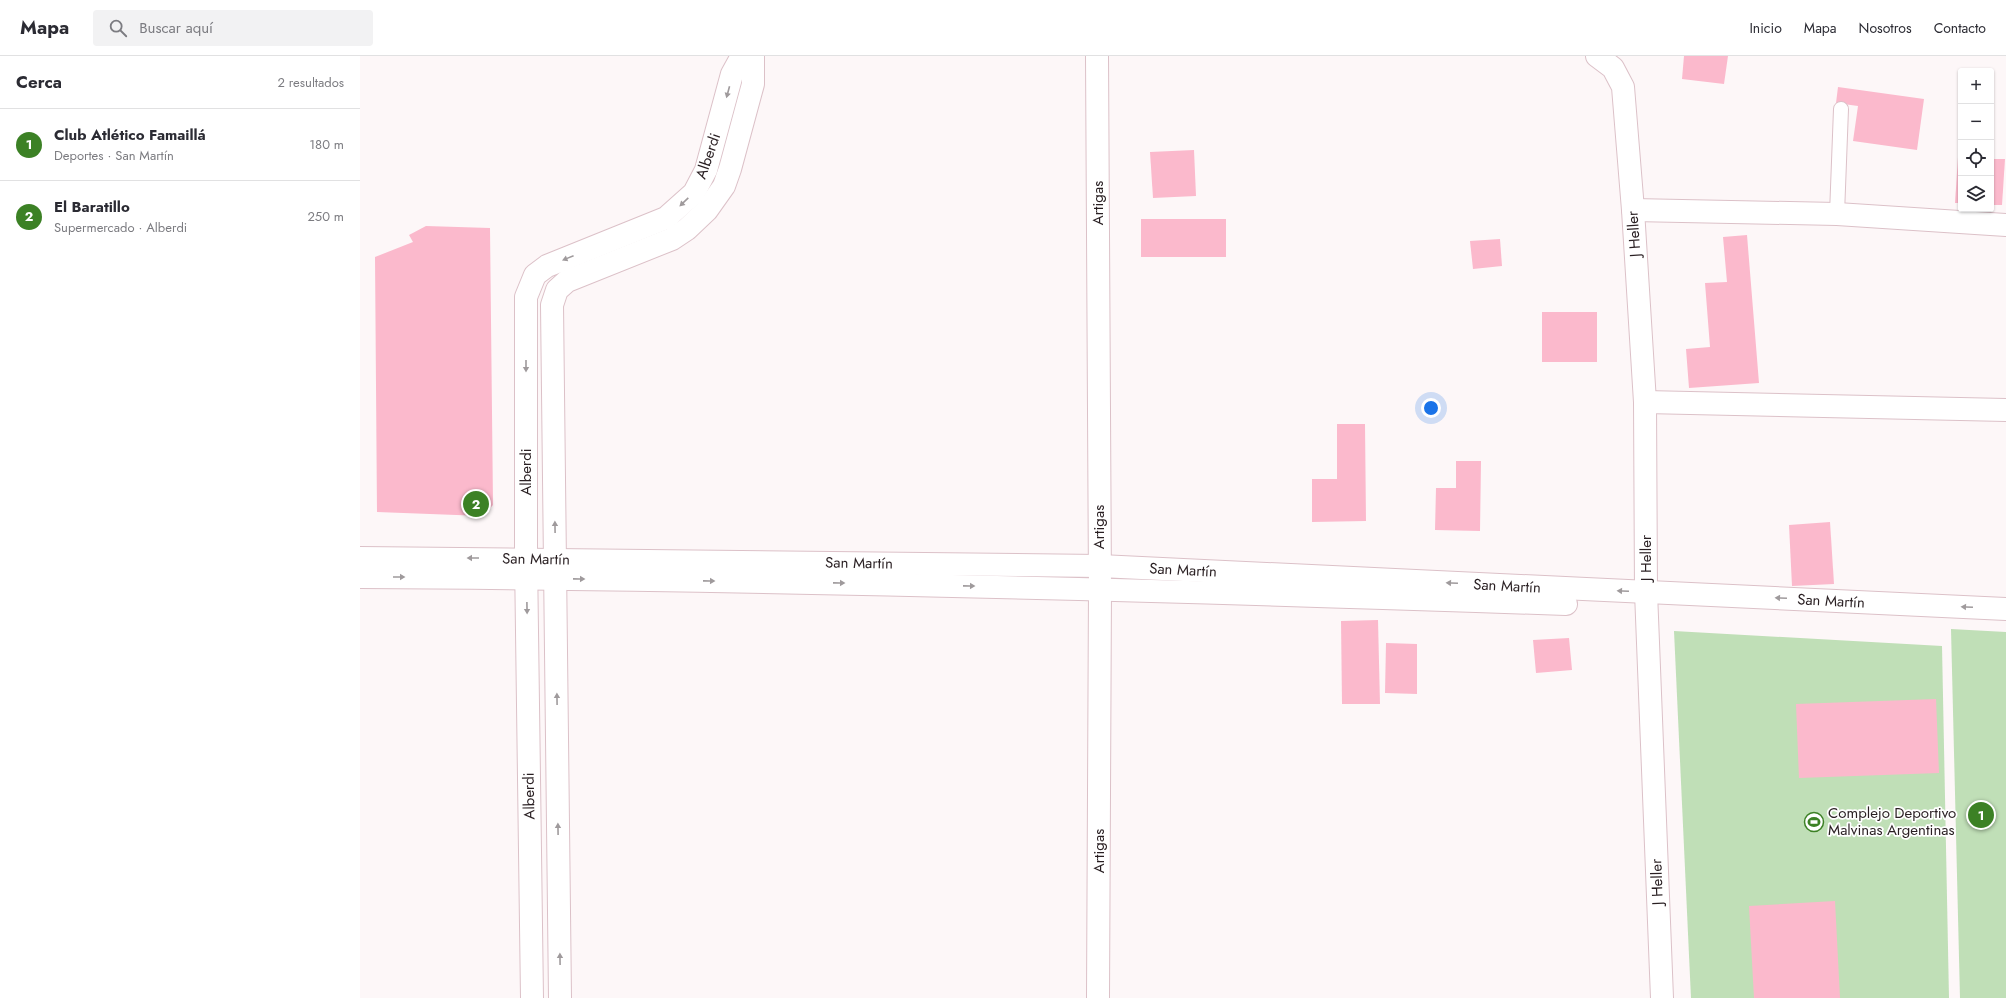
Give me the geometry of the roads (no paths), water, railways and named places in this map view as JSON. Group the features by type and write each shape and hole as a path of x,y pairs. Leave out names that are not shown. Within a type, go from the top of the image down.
{"street":[{"name":"Alberdi","path":"532,998 526,568 526,297 535,275 547,266 666,218 694,193 706,170 732,74 742,56"},
{"name":"Alberdi","path":"560,998 552,305 557,290 567,281 672,239 687,229 707,210 724,186 730,169 753,84 754,56"},
{"name":"Artigas","path":"1097,56 1100,566 1098,998"},
{"name":"J Heller","path":"1597,56 1613,68 1623,87 1633,210 1646,402 1647,599 1662,998"},
{"path":"1633,210 1837,214 2006,225"},
{"path":"1646,402 2006,410"},
{"name":"San Martín","path":"360,558 526,568 1100,588 2006,608"},
{"name":"San Martín","path":"555,569 1100,566 1647,599 2006,623"},
{"name":"San Martín","path":"360,577 526,568"}],"lane":[{"path":"1837,214 1841,109"}],"place":[{"name":"El Baratillo","path":"476,504"},
{"name":"Club Atlético Famaillá","path":"1981,815"},
{"name":"Complejo Deportivo Malvinas Argentinas","path":"1814,822"}]}
